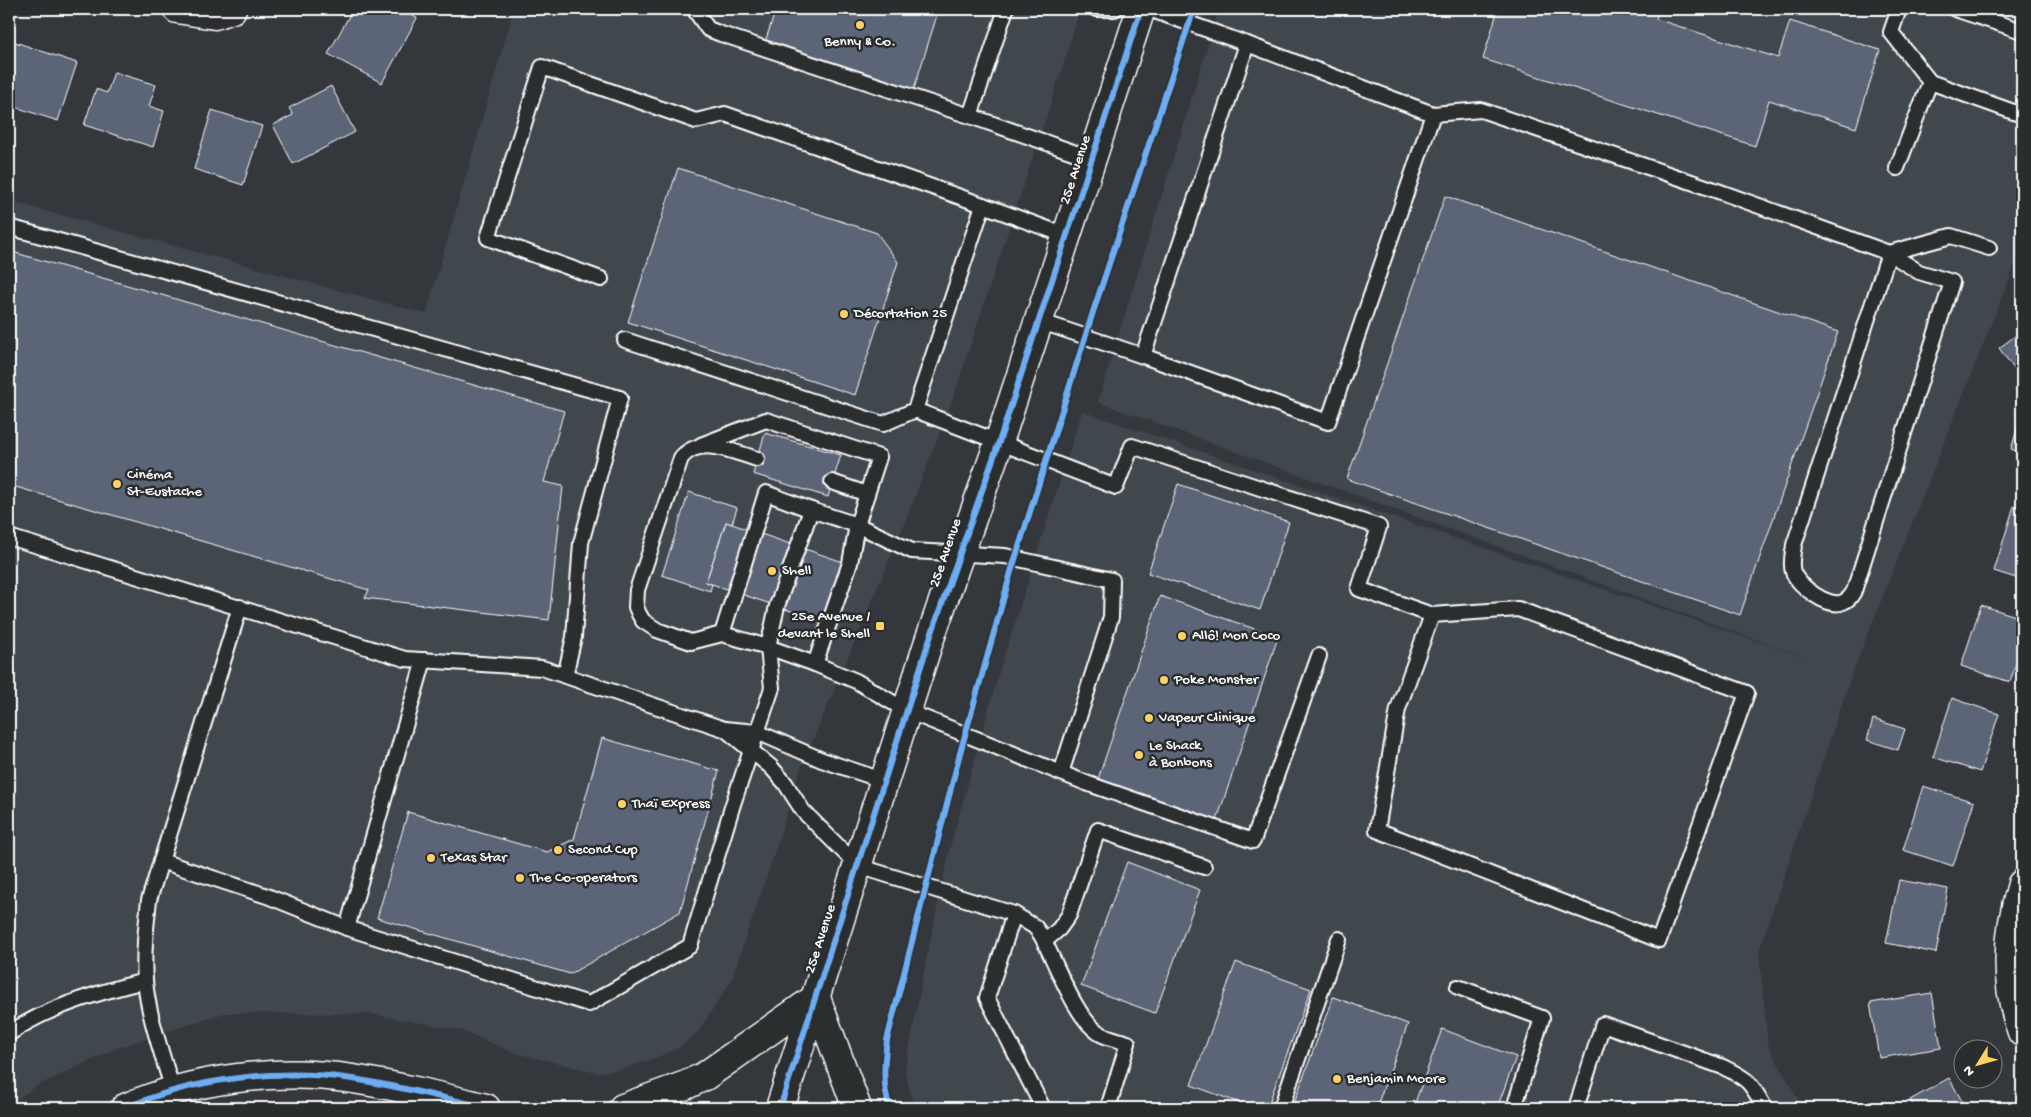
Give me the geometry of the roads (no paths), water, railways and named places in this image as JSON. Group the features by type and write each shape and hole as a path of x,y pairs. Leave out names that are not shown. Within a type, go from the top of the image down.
{"street":[{"path":"177,9 215,15 232,9"},
{"name":"25e Avenue","path":"780,1108 907,711 999,442 1141,9"},
{"path":"2022,884 2014,912 2009,950 2011,988 2022,1032"},
{"path":"623,1108 705,1076 816,998 857,1108"},
{"path":"125,1108 172,1091 213,1082 298,1075 350,1078 486,1108"}],"lane":[{"path":"694,9 708,28 721,34 970,116 1092,159"},
{"path":"970,116 1006,9"},
{"path":"1096,9 1115,9"},
{"path":"1149,9 1248,44 1433,114 1481,110 1715,190 1889,253 1919,272 1952,282 1854,591 1850,598 1842,603 1833,603 1817,596 1800,584 1794,574 1791,562 1794,545 1889,253"},
{"path":"1899,9 1892,32 1930,82 2022,115"},
{"path":"1955,9 2022,31"},
{"path":"1143,356 1248,44"},
{"path":"601,279 488,238 542,67 696,121 725,114 1067,236"},
{"path":"1898,168 1930,82"},
{"path":"1039,321 1328,422 1433,114"},
{"path":"915,410 983,205"},
{"path":"9,227 620,398 581,543 574,637 565,676"},
{"path":"1889,253 1951,236 1989,248"},
{"path":"625,340 883,424 915,410 1116,487 1132,446 1379,527 1359,589 1432,614 1518,609 1748,693 1659,940 1377,830 1398,709 1432,614"},
{"path":"815,664 850,563 857,525 879,457 766,420 698,446 685,453 678,464 637,590 636,607 643,621 650,626 692,642 722,634 768,647 856,681 907,711 1061,773 1253,841 1318,656"},
{"path":"698,446 712,446 758,460"},
{"path":"832,482 867,494"},
{"path":"722,634 766,493 857,525 912,551 1005,556 1112,580 1110,617 1061,773"},
{"path":"161,861 267,896 347,928 589,1004 690,946 751,749 772,688 768,647 777,606 810,510"},
{"path":"9,537 405,658 542,668 724,729 757,732 822,760 885,781"},
{"path":"172,1091 145,980 145,941 149,900 240,607"},
{"path":"347,928 424,660"},
{"path":"724,729 751,749 780,778 803,811 858,866 1014,914 1035,927 1045,941 1075,1004 1088,1022 1098,1032 1128,1043 1108,1108"},
{"path":"1045,941 1059,929 1069,915 1098,830 1204,867"},
{"path":"1014,914 987,998 1043,1108"},
{"path":"1281,1108 1339,940"},
{"path":"9,1034 39,1016 102,993 145,980"},
{"path":"1458,987 1542,1018 1514,1108"},
{"path":"1576,1108 1603,1024 1723,1067 1741,1076 1751,1084 1765,1108"}],"place":[{"name":"Benny & Co.","path":"860,25"},
{"name":"Décortation 25","path":"844,314"},
{"name":"Cinéma St-Eustache","path":"117,484"},
{"name":"Shell","path":"772,571"},
{"name":"25e Avenue / devant le Shell","path":"880,626"},
{"name":"Allô! Mon Coco","path":"1182,636"},
{"name":"Poke Monster","path":"1164,680"},
{"name":"Vapeur Clinique","path":"1149,718"},
{"name":"Le Shack à Bonbons","path":"1139,755"},
{"name":"Thaï Express","path":"622,804"},
{"name":"Second Cup","path":"558,850"},
{"name":"Texas Star","path":"431,858"},
{"name":"The Co-operators","path":"520,878"},
{"name":"Benjamin Moore","path":"1337,1079"}]}
